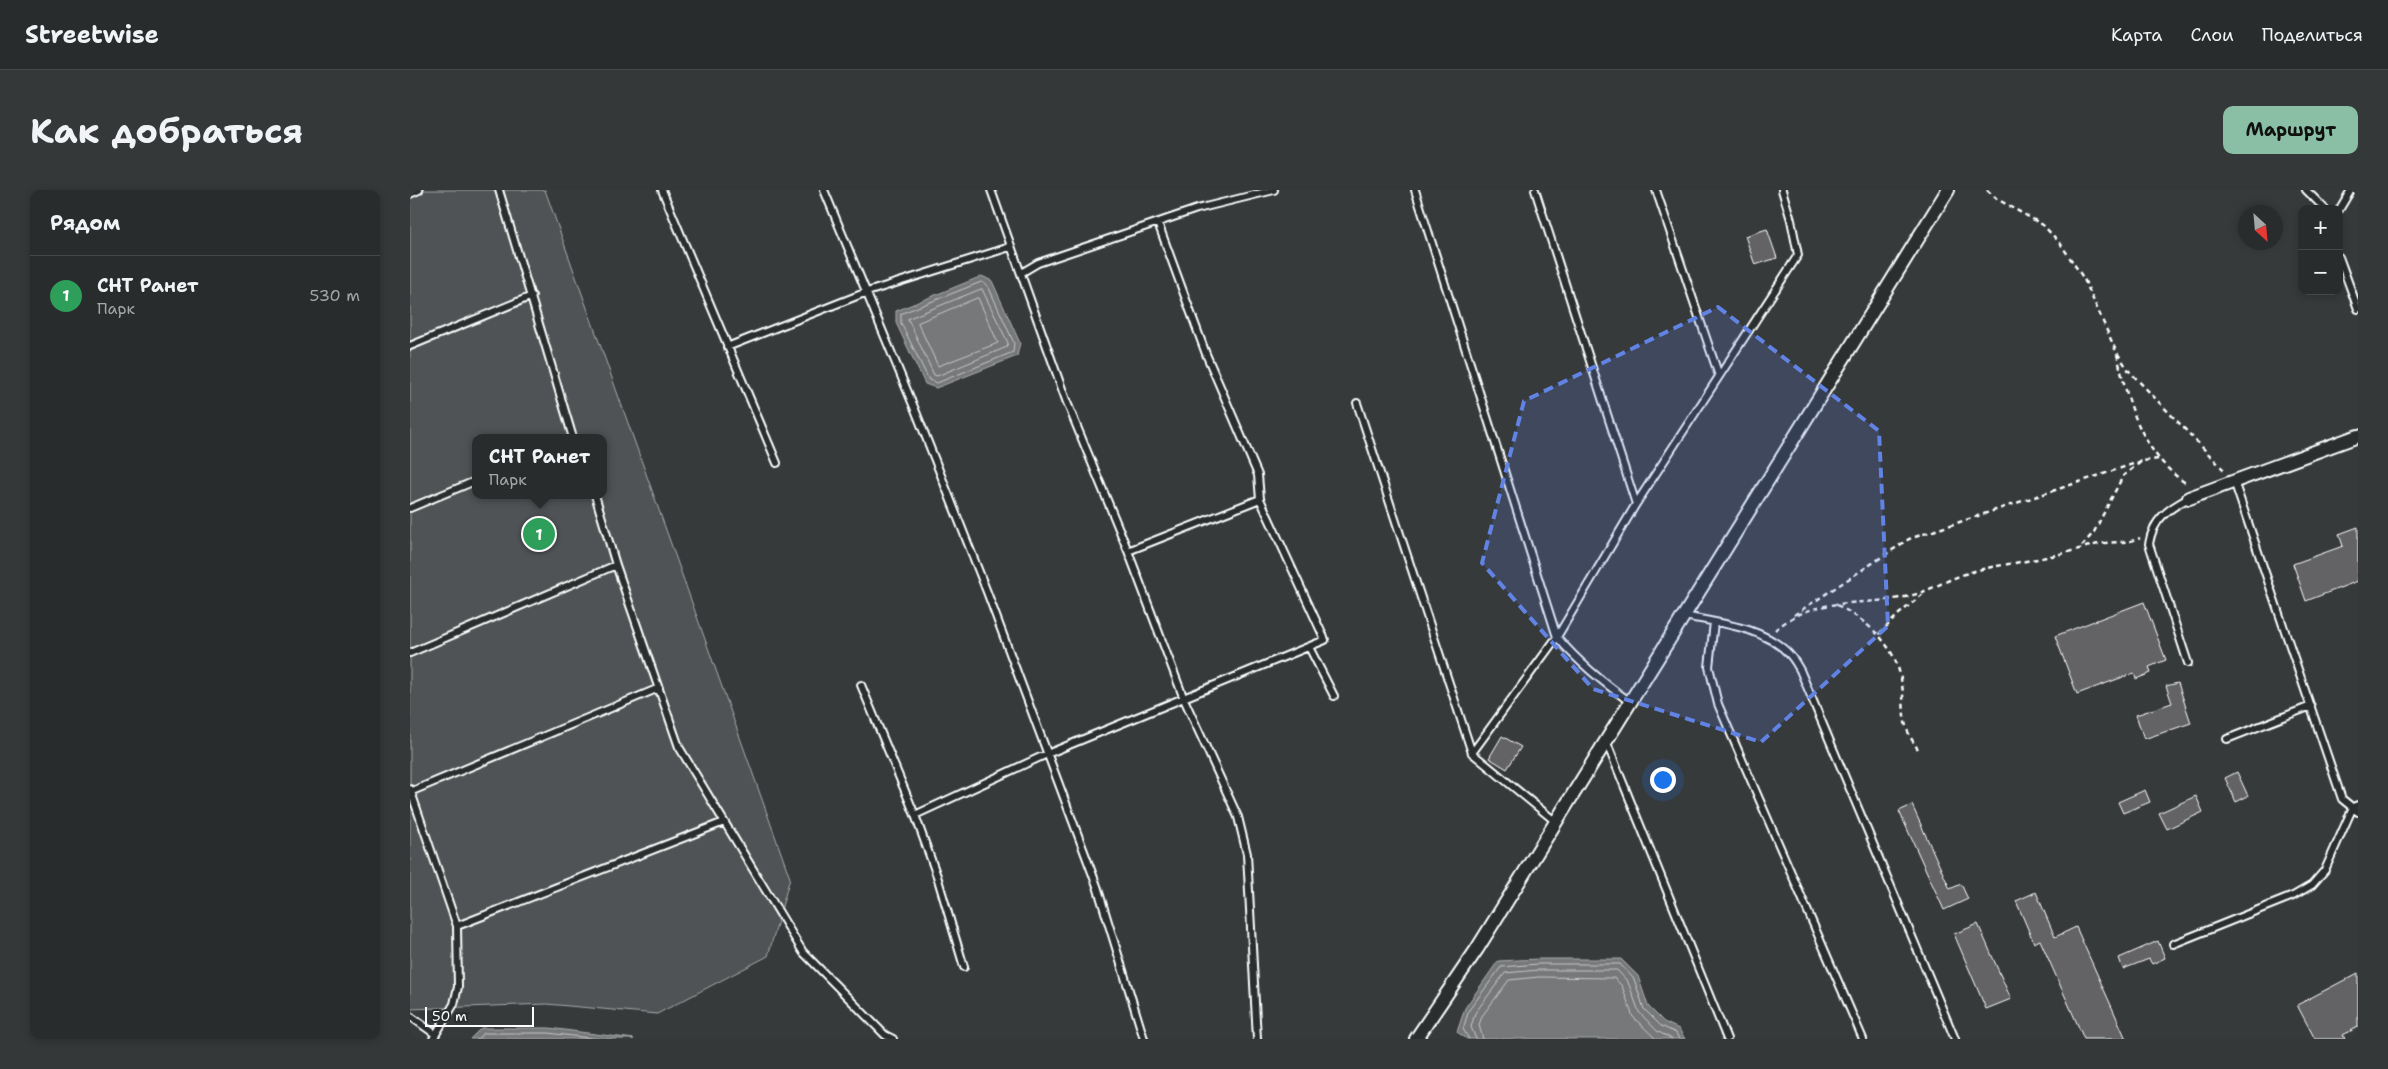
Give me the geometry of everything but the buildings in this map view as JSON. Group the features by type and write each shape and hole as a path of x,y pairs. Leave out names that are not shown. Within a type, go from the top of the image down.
{"street":[{"path":"1416,1039 1477,949 1948,190"},
{"path":"2194,496 2358,436"}],"lane":[{"path":"410,194 419,190"},
{"path":"499,190 572,434"},
{"path":"662,190 726,347 777,463"},
{"path":"824,190 987,592 1097,886 1144,1039"},
{"path":"991,190 1066,400 1128,551 1184,699 1238,817 1247,854 1257,1039"},
{"path":"1020,273 1038,263 1197,209 1274,190"},
{"path":"1415,190 1557,637 1576,659 1595,676 1630,702"},
{"path":"1535,190 1636,504"},
{"path":"1656,190 1719,376"},
{"path":"1472,753 1557,637 1636,504 1798,255 1791,220 1782,190"},
{"path":"2306,190 2321,205"},
{"path":"2342,205 2350,190"},
{"path":"915,815 1047,754 1325,640 1260,499 1258,475 1206,354 1158,223"},
{"path":"726,347 866,292 1010,247"},
{"path":"2343,268 2358,309"},
{"path":"410,346 532,296"},
{"path":"1357,403 1472,753 1556,822"},
{"path":"2173,944 2293,896 2312,885 2325,870 2356,808 2342,799 2234,481"},
{"path":"410,508 472,482"},
{"path":"2188,663 2149,544 2151,533 2157,521 2168,510 2194,496"},
{"path":"596,499 616,565 679,747 803,952 884,1034 893,1039"},
{"path":"1128,551 1260,499"},
{"path":"410,653 616,565"},
{"path":"1684,616 1751,631 1766,638 1790,654 1800,670 1955,1039"},
{"path":"1714,622 1709,667 1718,704 1863,1039"},
{"path":"1309,646 1334,696"},
{"path":"862,685 915,815 937,876 964,967"},
{"path":"410,1016 434,1036 454,1004 458,987 457,926 410,791 659,688"},
{"path":"2228,739 2311,706"},
{"path":"1606,741 1728,1039"},
{"path":"457,926 724,822"}],"path":[{"path":"1988,190 1997,199 2043,225 2060,243 2084,279 2116,351 2128,371 2234,481"},
{"path":"2116,351 2125,390 2137,424 2151,449 2194,496"},
{"path":"1766,638 1790,617 1908,539 2142,460 2159,459"},
{"path":"2082,547 2094,532 2123,476 2142,460"},
{"path":"1879,634 1899,614 1925,593 1961,575 2054,556 2102,543 2122,543 2151,533"},
{"path":"1790,617 1836,604 1902,598 1925,593"},
{"path":"1836,604 1859,617 1879,634 1894,656 1901,680 1902,709 1908,735 1918,749"}],"highlighted area":[{"path":"1718,307 1879,431 1888,626 1761,742 1593,689 1482,563 1524,401"}],"shaded area":[{"path":"410,190 545,190 790,878 768,956 657,1014 547,1004 410,1009"}],"water":[{"path":"982,276 992,281 1020,343 1017,356 936,388 925,384 896,323 896,311"},
{"path":"1621,959 1638,976 1648,1006 1664,1022 1679,1029 1685,1039 1467,1039 1457,1032 1465,1008 1498,961"},
{"path":"481,1028 549,1028 634,1039 470,1039"}],"place":[{"name":"СНТ Ранет","path":"539,534"}]}
